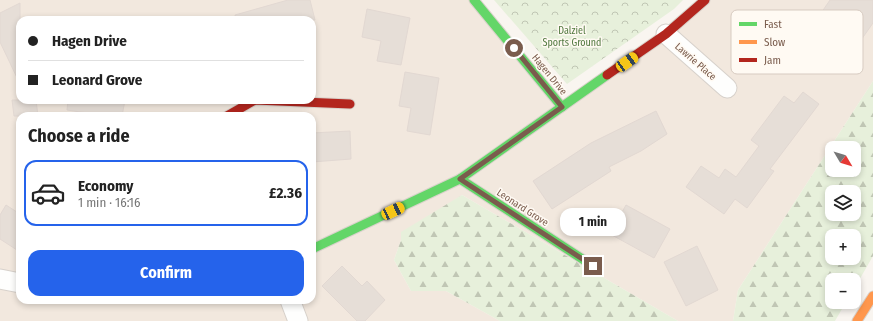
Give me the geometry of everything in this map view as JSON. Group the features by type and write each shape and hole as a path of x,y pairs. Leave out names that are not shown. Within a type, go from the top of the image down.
{"street":[{"name":"Hagen Drive","path":"474,0 562,107"},
{"path":"316,247 460,179 666,34 705,0"},
{"name":"Lawrie Place","path":"666,34 727,88"},
{"path":"316,103 350,104"},
{"path":"234,112 248,104"},
{"name":"Leonard Grove","path":"460,179 593,266"},
{"path":"0,279 16,282"},
{"path":"857,321 873,296"},
{"path":"292,304 298,321"}],"shaded area":[{"path":"0,0 474,0 562,107 705,0 873,0 873,81 834,141 825,141 825,155 738,290 733,321 678,321 462,195 401,240 394,260 411,291 446,291 500,321 0,321"}],"green space":[{"name":"Dalziel Sports Ground","path":"494,0 683,0 674,9 567,84"},
{"path":"873,81 873,256 861,277 861,273 825,273 825,309 842,309 835,321 733,321 738,290 825,155 825,177 861,177 861,141 834,141"},
{"path":"462,195 678,321 500,321 446,291 411,291 394,260 401,240 401,232"}],"building":[{"path":"288,0 310,0 314,16 235,16"},
{"path":"830,0 873,0 873,23 863,37 863,10 823,10"},
{"path":"20,3 20,16 16,16 16,76 0,42 0,13"},
{"path":"367,9 410,18 401,65 377,61 381,41 362,37"},
{"path":"405,72 439,78 430,135 407,131 411,108 399,106"},
{"path":"803,92 819,104 770,169 774,171 747,208 735,199 724,214 686,187 701,166 719,178 725,169 736,177 759,146 751,140 784,96 794,103"},
{"path":"12,100 16,100 16,104 36,104 38,112 16,112 16,116 14,116"},
{"path":"68,104 124,104 123,112 80,112 67,110"},
{"path":"656,111 667,134 641,151 609,167 611,171 552,209 533,181 591,143"},
{"path":"350,131 351,159 316,162 316,133"},
{"path":"6,205 16,211 16,249 0,239 0,215"},
{"path":"626,205 670,229 654,258 610,234"},
{"path":"697,246 718,290 686,306 664,262"},
{"path":"342,266 362,286 367,281 385,300 365,321 357,321 322,286"}],"traffic: fast":[{"path":"474,0 562,107"},
{"path":"316,247 460,179 607,75"},
{"path":"460,179 593,266"}],"traffic: slow":[{"path":"857,321 873,296"}],"traffic: jam":[{"path":"607,75 666,34 705,0"},
{"path":"316,103 350,104"},
{"path":"234,112 248,104"}],"route":[{"path":"514,48 562,107 460,179 593,266"}]}
